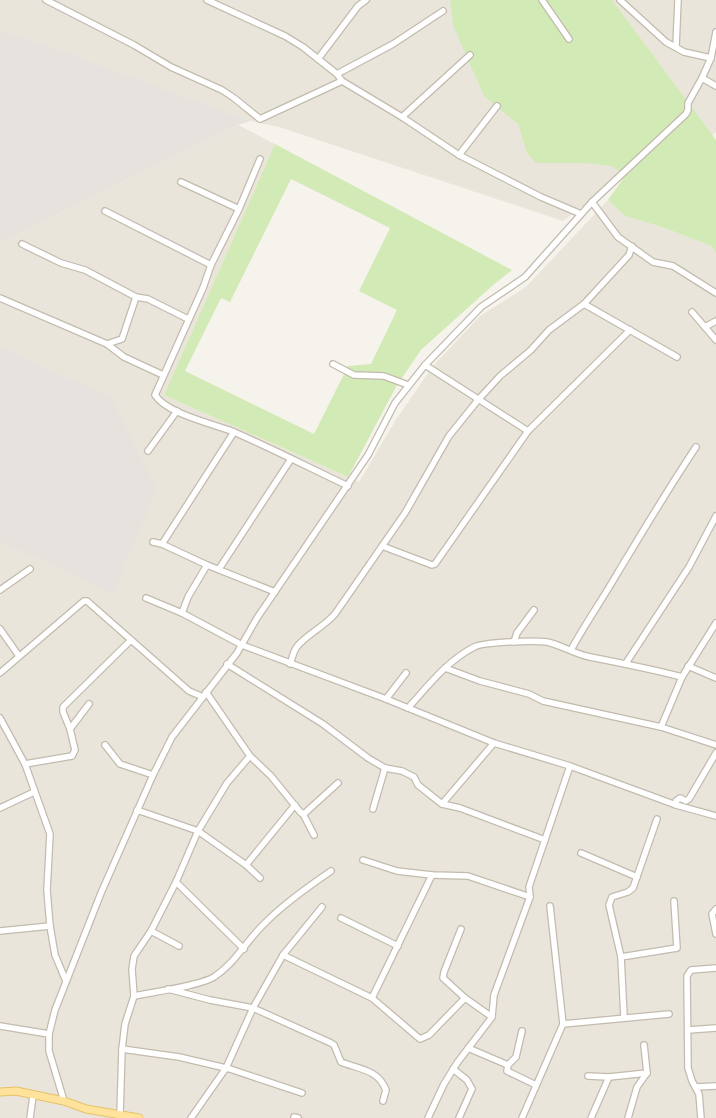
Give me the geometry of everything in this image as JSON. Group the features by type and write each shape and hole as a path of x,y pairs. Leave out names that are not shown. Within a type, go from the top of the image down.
{"main road":[{"path":"0,1092 16,1091 33,1096 64,1101 77,1106 139,1118"}],"street":[{"path":"207,0 285,36 318,59 337,74 342,81 402,117 459,156 541,197 581,214"},
{"path":"318,59 358,6 366,0"},
{"path":"542,0 569,39"},
{"path":"620,0 666,42 684,52 711,58"},
{"path":"676,47 678,0"},
{"path":"50,1 134,45 171,67 222,90 260,119 342,81"},
{"path":"337,74 393,44 443,11"},
{"path":"64,1101 49,1051 49,1034 55,1010 137,810 172,737 242,645 275,592 368,455 395,403 408,385 425,365 481,307 525,277 594,199 686,114 688,110 688,103 711,58 716,32"},
{"path":"402,117 470,55"},
{"path":"702,78 716,86"},
{"path":"459,156 497,106"},
{"path":"260,159 239,209 211,265 201,294 163,374 155,396 162,403 177,411 234,432 348,486"},
{"path":"181,182 239,209"},
{"path":"594,199 613,232 653,262 673,266 716,293"},
{"path":"105,211 211,265"},
{"path":"22,244 62,264 85,270 136,297 148,299 188,319"},
{"path":"290,664 295,649 329,622 335,614 405,513 449,436 478,400 500,376 531,350 549,330 584,304 629,255 632,246"},
{"path":"106,344 122,339 136,297"},
{"path":"0,298 106,344 124,357 163,374"},
{"path":"584,304 677,357"},
{"path":"692,312 716,340"},
{"path":"705,327 716,321"},
{"path":"382,546 432,565 435,564 528,431 630,330"},
{"path":"333,364 354,375 384,376 408,385"},
{"path":"425,365 528,431"},
{"path":"148,451 177,411"},
{"path":"162,544 234,432"},
{"path":"571,650 588,619 610,586 666,491 696,447"},
{"path":"219,569 291,459"},
{"path":"626,663 689,567 716,516"},
{"path":"153,542 162,544 207,565 275,592"},
{"path":"182,613 188,597 207,565"},
{"path":"0,590 30,569"},
{"path":"146,598 182,613 242,645 290,664 386,699 494,742 570,766 676,805 716,816"},
{"path":"0,673 84,601 87,601 189,691 204,695 250,756 271,776 303,814 314,835"},
{"path":"514,642 517,633 534,610"},
{"path":"662,727 682,677 716,623"},
{"path":"0,629 19,656"},
{"path":"25,764 72,756 75,750 70,729 63,712 65,704 131,640"},
{"path":"408,708 444,668 475,646 514,642 546,642 588,656 626,663 682,677"},
{"path":"227,664 323,724 368,758 385,768 402,772 414,777 418,785 442,804 460,808 545,840"},
{"path":"688,666 716,678"},
{"path":"444,668 480,681 529,694 543,701 662,727 716,745"},
{"path":"386,699 406,673"},
{"path":"70,729 89,704"},
{"path":"0,718 25,764 50,838 47,884 50,926 55,955 66,981"},
{"path":"442,804 494,742"},
{"path":"105,745 120,764 153,775"},
{"path":"676,805 676,801 680,798 686,801 689,798 716,753"},
{"path":"120,1115 122,1049 125,1024 134,996 132,969 134,956 151,931 176,882 198,831 227,783 250,756"},
{"path":"428,1118 453,1069 492,1017 496,988 530,897 532,878 570,766"},
{"path":"373,809 385,768"},
{"path":"303,814 338,783"},
{"path":"0,808 34,792"},
{"path":"246,865 295,805"},
{"path":"137,810 198,831 246,865 260,878"},
{"path":"624,1017 621,957 609,906 610,901 616,895 631,890 657,819"},
{"path":"581,853 637,877"},
{"path":"363,860 391,870 432,876 475,878 530,897"},
{"path":"134,996 214,977 244,949 262,925 292,898 331,871"},
{"path":"372,998 432,876"},
{"path":"176,882 244,949"},
{"path":"621,957 677,948 674,901"},
{"path":"522,1118 563,1024 550,906"},
{"path":"191,1118 226,1068 253,1008 283,955 322,907"},
{"path":"716,909 712,914 716,934"},
{"path":"341,918 398,946"},
{"path":"0,931 50,926"},
{"path":"460,929 443,978 464,998 492,1017"},
{"path":"151,931 179,946"},
{"path":"283,955 372,998 420,1039 429,1035 464,998"},
{"path":"702,1118 700,1099 688,1068 688,973 691,970 716,968"},
{"path":"168,989 210,1000 253,1008 331,1043 334,1045 341,1062 374,1073 384,1085 385,1095 383,1101"},
{"path":"563,1024 624,1017 669,1014"},
{"path":"0,1026 49,1034"},
{"path":"688,1030 716,1028"},
{"path":"522,1031 516,1057 508,1065 507,1071 536,1085"},
{"path":"628,1118 637,1088 647,1073 644,1045"},
{"path":"468,1048 508,1065"},
{"path":"122,1049 193,1060 226,1068 302,1093"},
{"path":"453,1069 467,1080 472,1089 459,1118"},
{"path":"588,1076 609,1077 647,1073"},
{"path":"591,1118 609,1077"},
{"path":"696,1087 716,1086"},
{"path":"30,1118 33,1096"}],"shaded area":[{"path":"0,0 502,0 636,165 563,221 279,127 251,121 66,52 0,30"},
{"path":"546,0 716,0 716,132 696,147"},
{"path":"0,30 66,52 251,121 238,125 0,243"},
{"path":"238,125 275,144 164,395 359,482 397,418 433,366 480,316 526,287 608,200 625,216 665,228 711,246 716,253 716,1118 0,1118 0,542 113,594 110,396 0,347 0,243"},
{"path":"0,347 110,396 156,489 113,594 0,542"}],"green space":[{"path":"450,0 612,0 716,140 716,253 711,246 665,228 625,216 608,200 625,176 612,166 584,163 536,163 527,153 518,124 484,96 453,25"},
{"path":"275,144 512,270 421,350 397,385 348,477 164,395","holes":["291,179 390,228 359,291 397,310 371,364 348,366 314,434 185,371 221,298 230,302"]}]}
